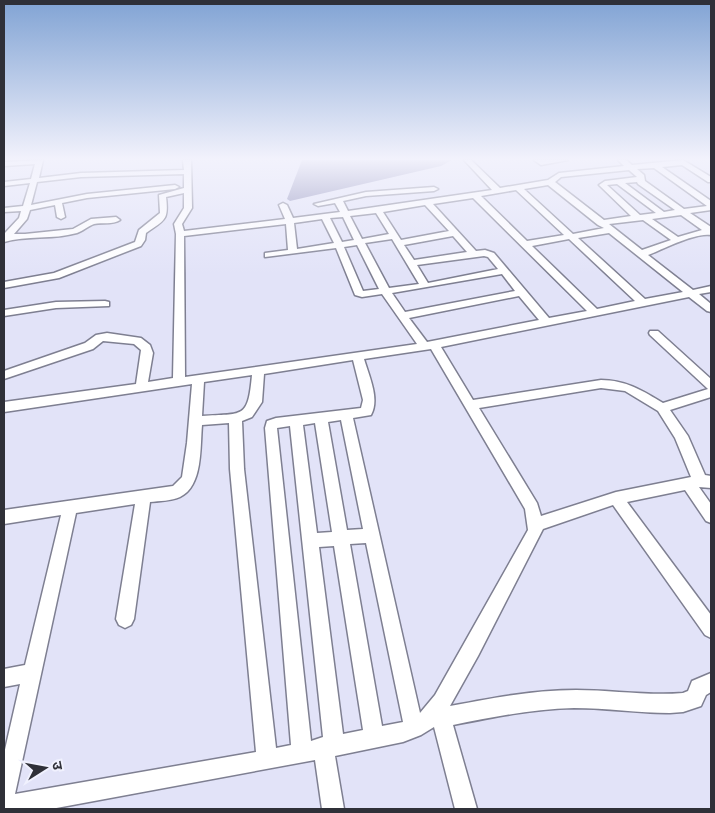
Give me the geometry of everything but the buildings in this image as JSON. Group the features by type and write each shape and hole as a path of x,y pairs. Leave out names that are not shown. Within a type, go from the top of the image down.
{"street":[{"path":"5,237 23,218 30,198"},
{"path":"4,210 89,198"},
{"path":"4,285 56,276 138,244 141,240 142,232 161,218 164,213 162,198"},
{"path":"178,382 179,221 188,211 188,198"},
{"path":"318,204 350,198"},
{"path":"376,198 397,240 413,263 425,286"},
{"path":"180,234 325,217 455,198"},
{"path":"478,198 593,311"},
{"path":"529,198 643,304"},
{"path":"570,198 688,292 711,308"},
{"path":"618,198 641,217 677,240"},
{"path":"641,198 662,214"},
{"path":"664,198 711,231"},
{"path":"700,198 711,206"},
{"path":"338,200 386,291 402,316 429,346 471,406 532,508 536,531 440,712 466,809"},
{"path":"58,201 61,217"},
{"path":"427,202 474,254"},
{"path":"283,205 290,220 292,252"},
{"path":"601,223 683,212 711,206"},
{"path":"325,217 359,293 425,286 504,271"},
{"path":"5,237 25,237 75,231 82,229 87,223 116,220"},
{"path":"525,244 610,230"},
{"path":"641,254 677,240 711,231"},
{"path":"268,255 360,242 455,233"},
{"path":"413,263 488,253 545,321"},
{"path":"4,407 429,346 593,311 643,304 688,292 711,289"},
{"path":"402,316 521,293"},
{"path":"4,313 56,305 105,304"},
{"path":"654,333 711,386"},
{"path":"4,375 89,346 100,338 114,337 137,341 146,348 147,353 140,387"},
{"path":"302,752 271,428 276,422 368,412 369,407 358,356"},
{"path":"195,421 235,418 248,414 256,402 258,371"},
{"path":"4,517 177,492 189,479 198,379"},
{"path":"471,406 612,384 629,388 662,408 681,436 700,482 711,516"},
{"path":"662,408 711,393"},
{"path":"346,415 414,728"},
{"path":"235,418 237,469 267,759"},
{"path":"321,418 374,738"},
{"path":"296,421 310,541 333,809"},
{"path":"535,525 616,498 700,482"},
{"path":"125,619 142,497"},
{"path":"616,498 711,629"},
{"path":"4,797 70,508"},
{"path":"310,541 372,534"},
{"path":"4,678 32,673"},
{"path":"4,807 374,738 414,728 440,712 574,699 677,704 694,699 700,688 711,682"}],"water":[{"path":"287,198 303,198 290,201"}]}
